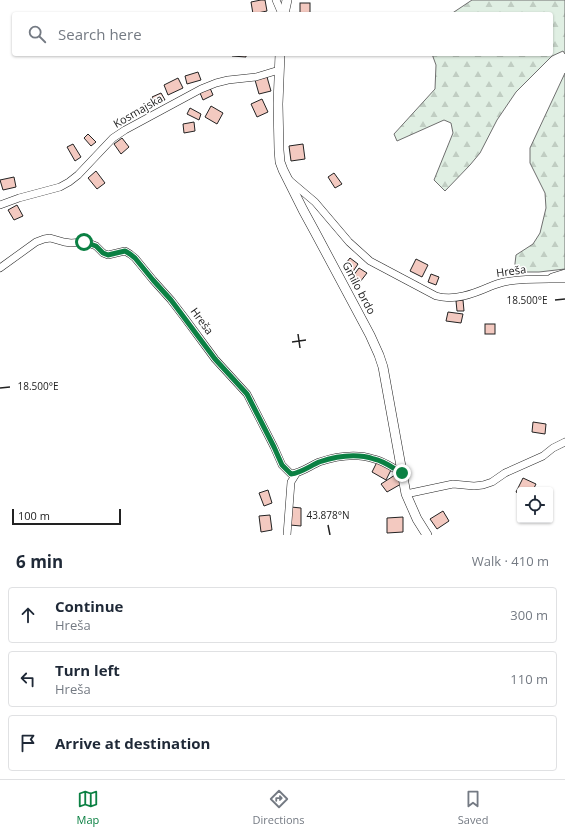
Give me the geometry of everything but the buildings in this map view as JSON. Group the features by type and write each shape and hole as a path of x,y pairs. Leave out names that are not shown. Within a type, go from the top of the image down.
{"main road":[{"path":"284,12 287,0"},
{"name":"Gmilo brdo","path":"280,56 278,104 280,162 303,210 370,335 379,356 383,367 406,494 417,519 427,535"}],"street":[{"path":"276,0 282,12"},
{"name":"Kosmajska","path":"0,205 69,182 78,175 113,138 164,108 201,89 228,80 256,77 279,70"},
{"name":"Hreša","path":"288,178 315,202 349,242 370,261 436,296 443,298 456,298 503,282 544,279"},
{"name":"Hreša","path":"0,268 36,242 50,238 64,242 84,242 91,244 108,255 125,251 130,254 171,300 215,359 247,394 282,465 291,474 296,474"},
{"path":"544,279 565,273"},
{"path":"544,279 565,279"},
{"path":"406,494 454,484 483,486 505,473 543,456 553,448 565,442"},
{"path":"287,535 289,498 292,482 296,474 334,457 350,456 363,456 376,459 402,473"}],"green space":[{"path":"472,0 565,0 565,54 563,51 553,56 553,12 454,12"},
{"path":"433,56 552,56 516,92 497,120 480,153 445,191 434,180 453,133 451,123 444,120 397,141 394,134 435,89 436,65"},
{"path":"565,73 565,269 539,272 514,272 516,255 533,244 540,233 546,208 545,193 530,163 530,148"}],"route":[{"path":"84,242 96,246 103,253 108,255 125,251 135,258 171,300 215,359 247,394 282,465 291,474 296,474 334,457 350,456 363,456 376,459 402,473"}]}
